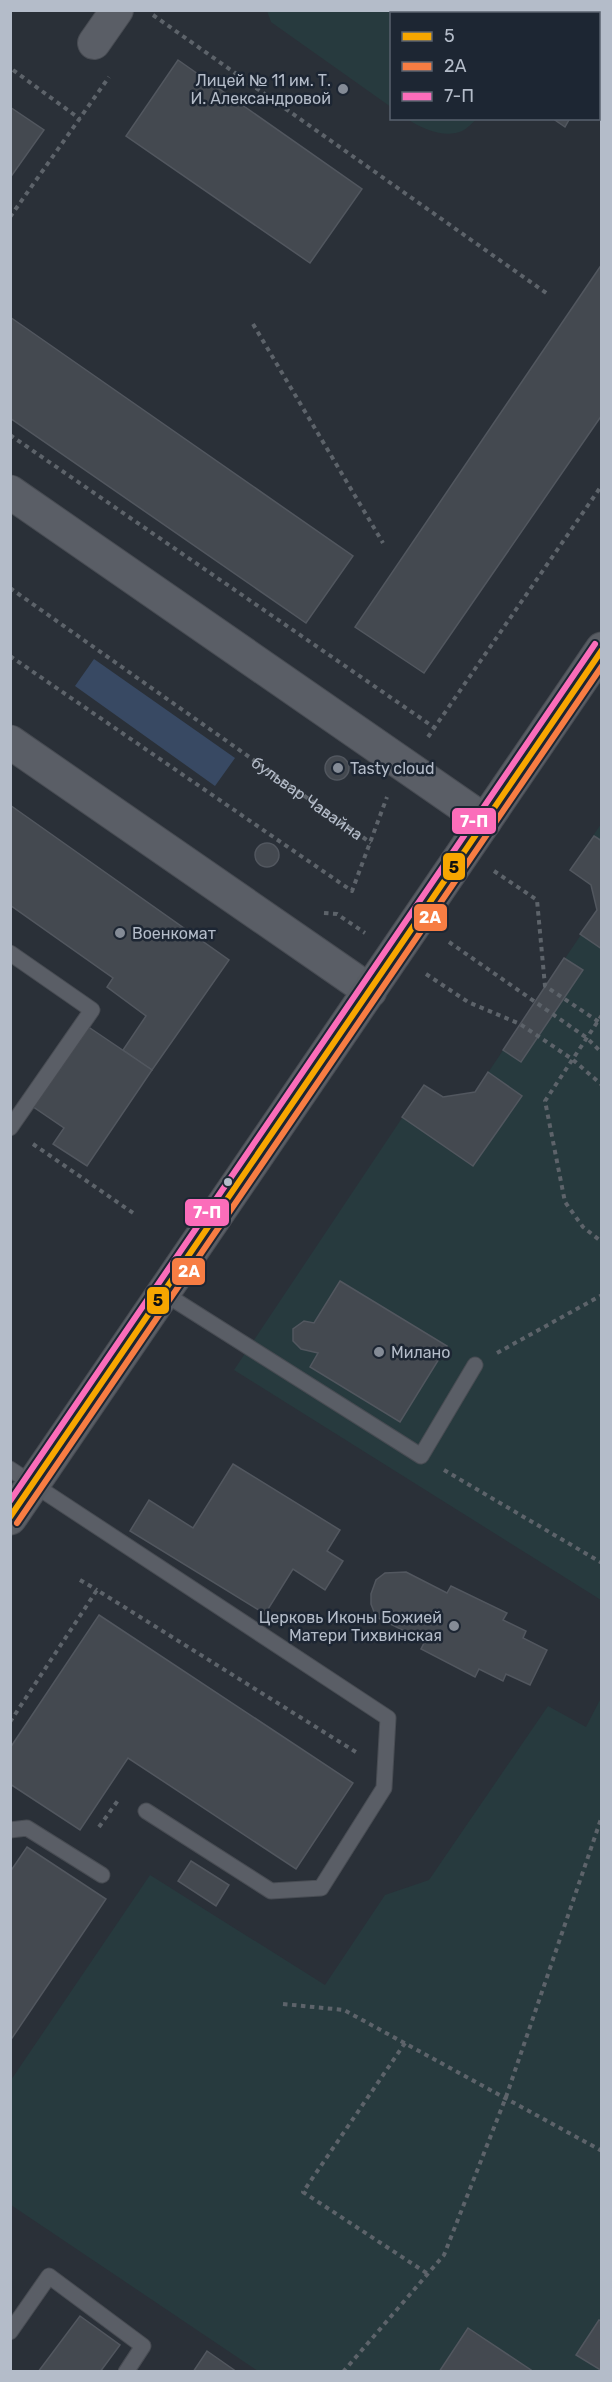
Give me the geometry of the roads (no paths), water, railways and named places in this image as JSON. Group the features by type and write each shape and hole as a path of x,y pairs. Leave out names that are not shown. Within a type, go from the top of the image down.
{"main road":[{"path":"10,1518 22,1477 165,1294 485,821 592,683 602,649"}],"street":[{"path":"94,43 117,10"},
{"path":"10,492 485,821"},
{"path":"10,742 370,991"}],"lane":[{"path":"10,953 92,1010 10,1128"},
{"path":"165,1294 421,1456 475,1365"},
{"path":"22,1477 388,1718 384,1788 321,1888 271,1891 146,1811"},
{"path":"10,1830 27,1828 102,1875"},
{"path":"10,2332 49,2276 143,2346 126,2372"}],"water":[{"path":"94,659 235,758 215,786 75,686"}],"place":[{"name":"Лицей № 11 им. Т. И. Александровой","path":"343,89"},
{"name":"Tasty cloud","path":"338,768"},
{"name":"Военкомат","path":"120,933"},
{"name":"Милано","path":"379,1352"},
{"name":"Церковь Иконы Божией Матери Тихвинская","path":"454,1626"}]}
